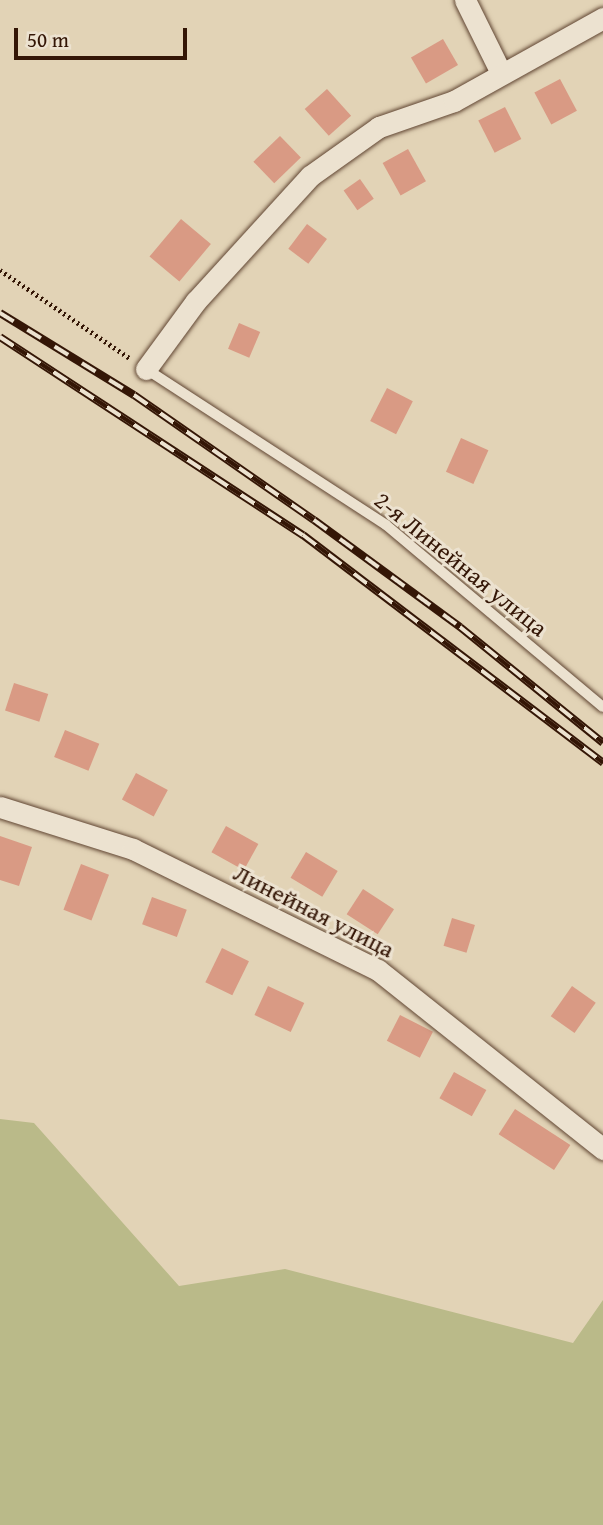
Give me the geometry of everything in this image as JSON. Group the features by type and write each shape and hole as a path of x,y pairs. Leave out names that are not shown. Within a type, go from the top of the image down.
{"street":[{"path":"465,0 501,74"},
{"path":"146,369 196,301 310,176 379,127 454,101 501,74 545,54 603,18"},
{"name":"Линейная улица","path":"0,807 134,849 379,970 603,1149"}],"lane":[{"name":"2-я Линейная улица","path":"146,369 386,525 603,706"}],"path":[{"path":"0,270 146,369"}],"green space":[{"path":"0,1119 34,1123 179,1286 285,1269 573,1343 603,1300 603,1525 0,1525"}],"building":[{"path":"443,39 458,65 426,83 411,58"},
{"path":"560,79 577,111 551,124 534,93"},
{"path":"327,89 351,116 329,136 305,109"},
{"path":"505,107 521,139 495,153 478,121"},
{"path":"280,136 301,158 274,183 253,162"},
{"path":"408,149 426,181 401,195 383,163"},
{"path":"360,179 374,199 357,210 344,190"},
{"path":"181,219 211,244 179,282 150,257"},
{"path":"307,224 327,239 308,264 288,249"},
{"path":"239,323 260,332 249,358 228,349"},
{"path":"387,388 413,401 396,434 370,421"},
{"path":"461,438 488,450 473,484 446,472"},
{"path":"14,683 48,694 39,722 5,711"},
{"path":"65,730 99,744 88,771 54,757"},
{"path":"136,773 168,790 154,816 122,799"},
{"path":"226,826 258,844 244,870 211,852"},
{"path":"0,836 32,847 19,886 0,880"},
{"path":"306,852 338,871 322,897 291,878"},
{"path":"81,864 109,875 91,920 63,910"},
{"path":"363,889 394,909 378,934 347,914"},
{"path":"152,897 187,910 177,937 142,924"},
{"path":"452,918 475,925 466,953 444,946"},
{"path":"222,948 249,961 232,995 205,982"},
{"path":"268,986 304,1003 291,1032 254,1015"},
{"path":"572,986 596,1003 575,1033 551,1016"},
{"path":"400,1015 433,1032 420,1058 387,1041"},
{"path":"454,1072 486,1090 472,1116 439,1098"},
{"path":"515,1109 570,1145 554,1170 499,1134"}],"railway":[{"path":"0,313 134,395 314,520 460,627 603,743"},
{"path":"0,337 303,535 603,763"}]}
